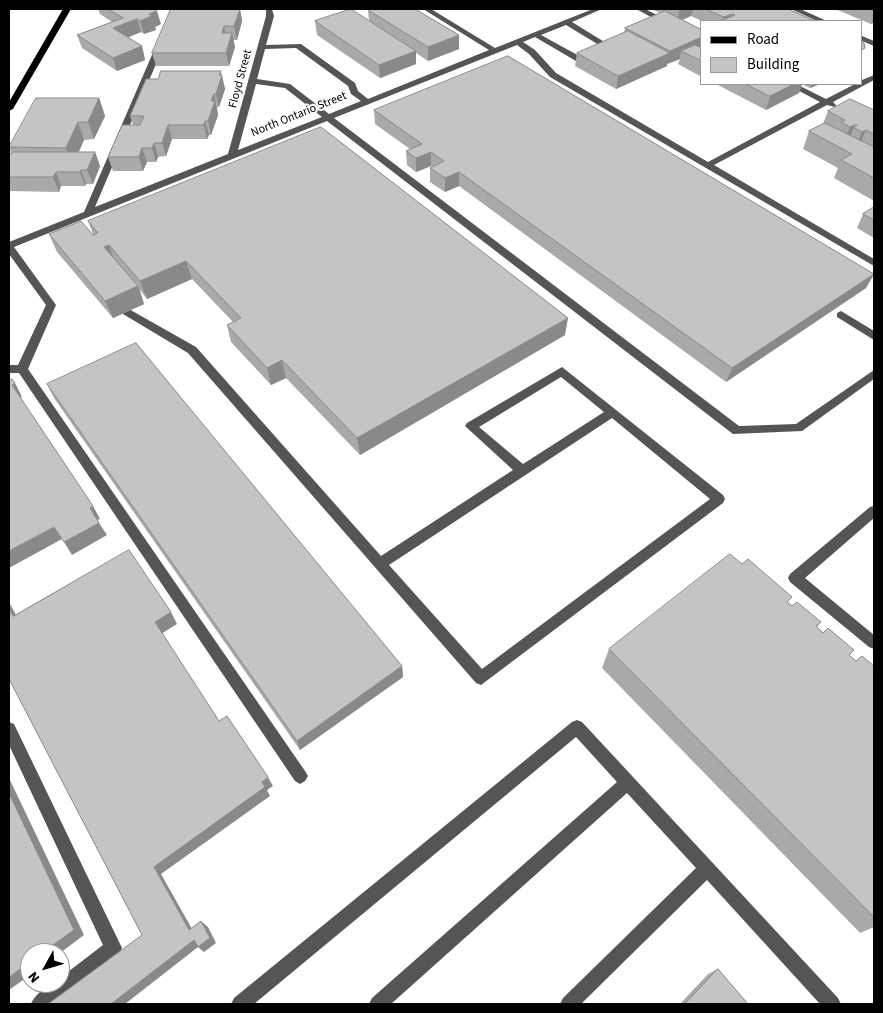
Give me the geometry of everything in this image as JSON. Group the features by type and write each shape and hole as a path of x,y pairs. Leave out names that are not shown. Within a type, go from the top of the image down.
{"main road":[{"path":"9,109 67,9"}],"street":[{"name":"Floyd Street","path":"232,156 270,16 269,9"},
{"path":"426,9 495,51"},
{"name":"North Ontario Street","path":"9,246 600,9"},
{"path":"640,9 675,26"},
{"path":"796,9 822,20"},
{"path":"536,34 585,60 610,48 566,22"},
{"path":"88,213 164,35"},
{"path":"518,42 532,52 554,76 874,263"},
{"path":"262,47 298,46 352,85 354,92 367,102"},
{"path":"253,82 287,86 326,118 736,431 798,428 874,374"},
{"path":"792,85 844,111"},
{"path":"708,165 859,85"},
{"path":"9,246 51,305 22,369"},
{"path":"127,312 192,350 481,678 719,499 562,371 471,426 522,471"},
{"path":"841,315 874,336"},
{"path":"9,369 22,369"},
{"path":"22,369 300,776"},
{"path":"381,563 612,412"},
{"path":"874,511 795,578 874,643"},
{"path":"240,1004 577,727 832,1004"},
{"path":"9,729 113,948 40,1004"},
{"path":"378,1004 628,782"},
{"path":"569,1004 708,868"}],"building":[{"path":"108,9 153,9 157,11 149,14 152,16 140,21 137,19 113,28 142,46 113,58 77,35 123,18"},
{"path":"171,9 240,9 234,26 224,26 222,33 232,33 226,53 152,53"},
{"path":"351,9 416,51 379,65 315,21"},
{"path":"415,9 459,35 428,47 368,10"},
{"path":"706,9 788,9 813,20 722,20 735,15 732,14 724,17"},
{"path":"665,11 700,29 700,38 670,51 625,28"},
{"path":"628,31 670,53 618,76 577,53"},
{"path":"695,45 700,47 700,60 681,51"},
{"path":"508,56 874,274 732,368 459,172 445,178 430,168 444,161 431,152 416,158 406,151 422,144 374,110"},
{"path":"161,71 221,71 219,75 222,75 216,94 214,94 211,101 215,101 208,121 205,121 204,125 168,125 162,143 154,143 152,148 142,148 139,157 108,157 122,125 140,125 144,116 130,116 146,79 158,79"},
{"path":"748,85 792,85 770,96"},
{"path":"36,98 99,98 88,122 78,122 66,148 9,147"},
{"path":"850,99 874,110 874,134 866,130 862,132 853,127 857,125 850,127 841,122 845,120 828,111"},
{"path":"825,123 874,147 874,178 841,160 852,154 809,131"},
{"path":"321,127 568,318 357,438 282,360 267,368 227,325 241,318 186,261 140,281 109,245 104,247 138,286 105,301 49,234 81,221 93,235 98,233 88,221"},
{"path":"14,152 95,152 87,170 81,170 80,172 56,172 53,177 9,177 9,155"},
{"path":"874,207 874,220 863,214"},
{"path":"136,343 402,666 297,741 47,384"},
{"path":"12,379 15,383 12,385 93,506 90,508 99,523 64,542 54,527 9,551 9,381"},
{"path":"129,550 171,612 155,622 219,721 227,716 268,777 262,782 265,787 154,867 189,930 201,921 210,938 198,947 194,940 111,1004 48,1004 63,993 70,993 70,988 142,935 9,679 9,609 13,616"},
{"path":"730,554 742,564 748,559 792,597 787,602 792,606 797,602 821,622 816,626 823,633 828,628 854,650 849,655 856,661 862,656 874,666 874,917 609,649"},
{"path":"9,793 74,930 56,943 20,943 20,969 9,977"},
{"path":"718,969 748,1004 685,1004"}]}
